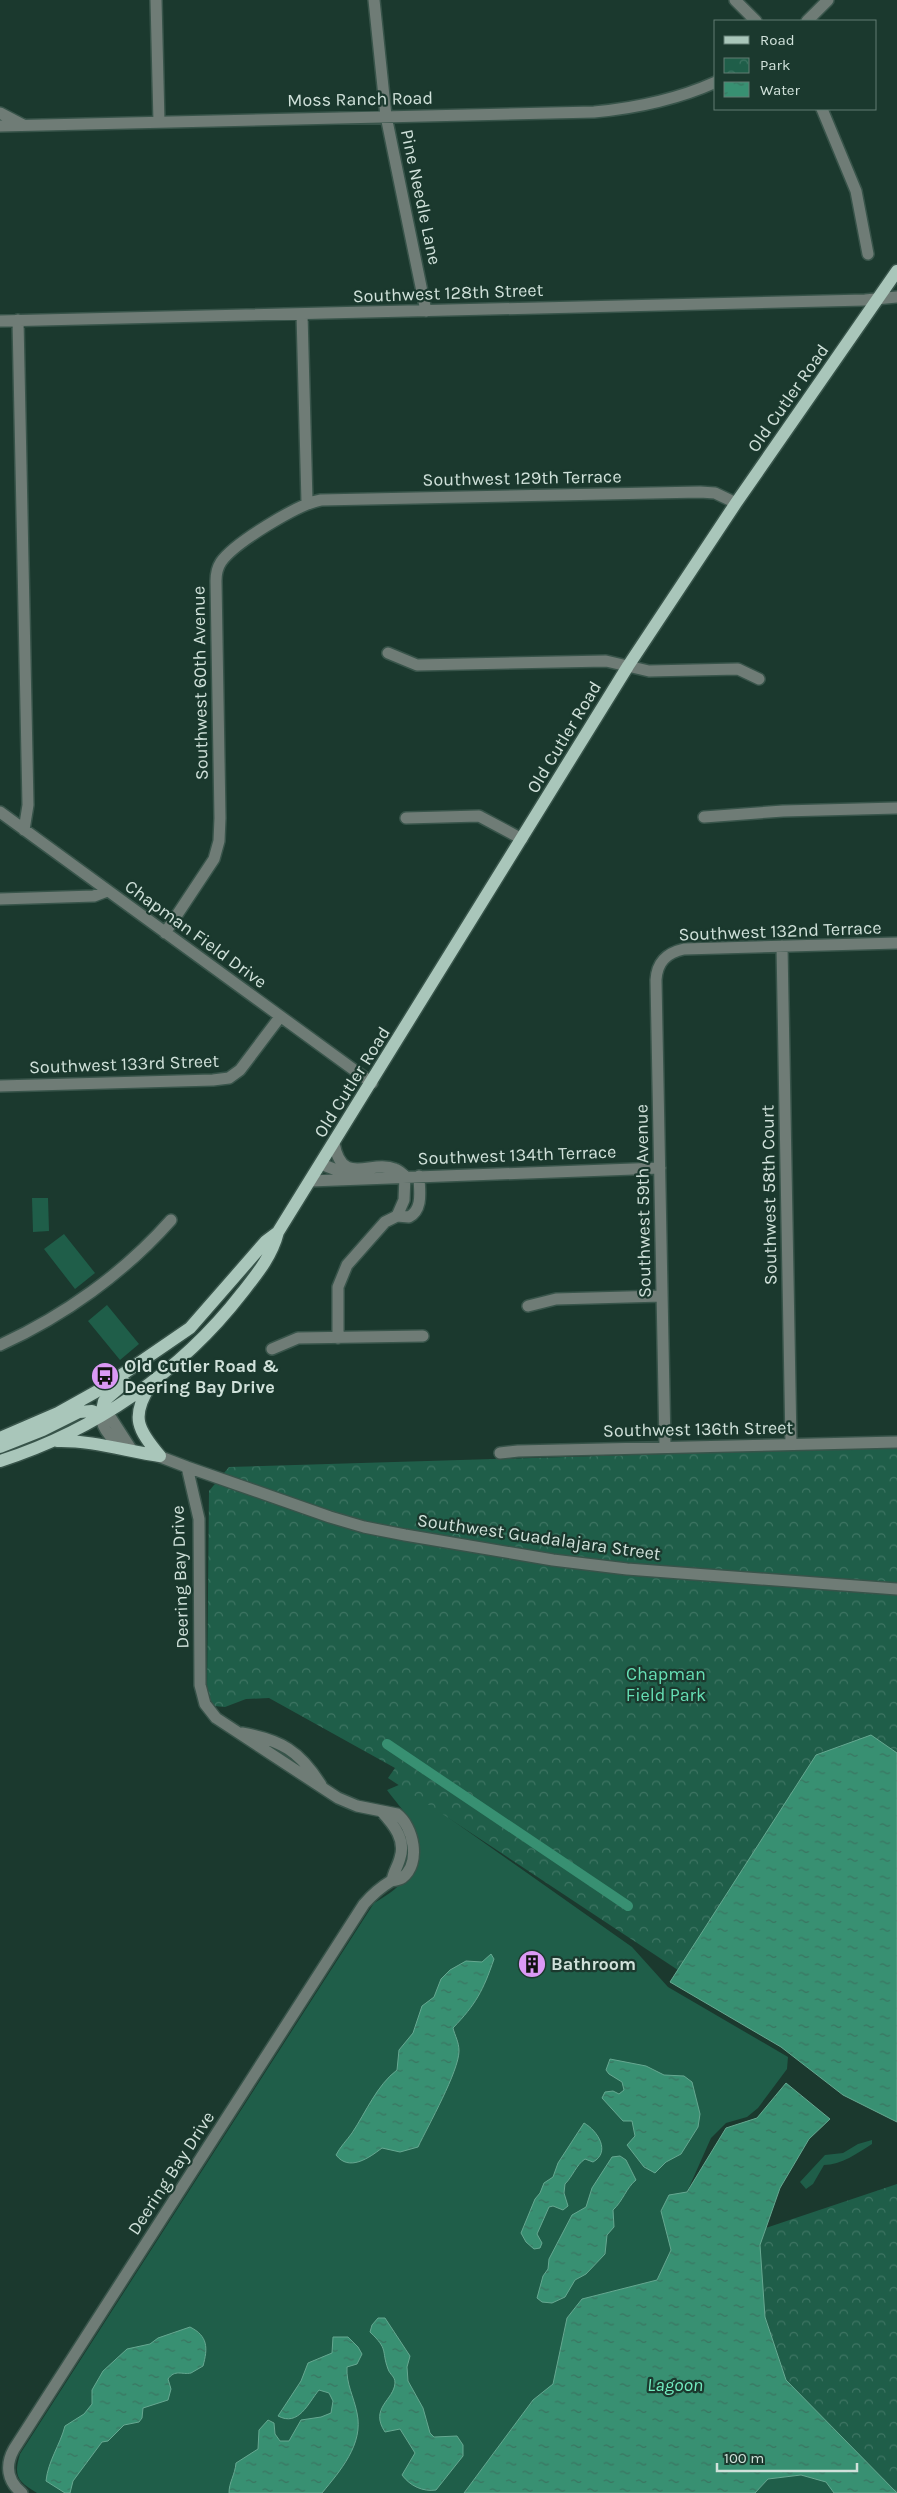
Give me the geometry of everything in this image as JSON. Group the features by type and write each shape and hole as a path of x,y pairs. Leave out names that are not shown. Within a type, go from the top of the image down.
{"main road":[{"name":"Old Cutler Road","path":"101,1415 152,1383 196,1346 236,1301 274,1247 278,1232 372,1083 628,666 736,503 897,271"},
{"name":"Old Cutler Road","path":"0,1438 38,1423 91,1395 190,1328 266,1242 278,1232"},
{"path":"101,1415 103,1403 110,1395 161,1358 190,1328"},
{"path":"152,1383 142,1399 138,1420 144,1436 160,1456"},
{"path":"0,1447 44,1430 80,1412 92,1411 101,1415"},
{"path":"0,1461 56,1441 101,1415"},
{"path":"56,1441 86,1442 120,1450 160,1456"}],"street":[{"path":"156,0 159,122"},
{"name":"Pine Needle Lane","path":"374,0 386,116 426,311"},
{"path":"735,0 755,20"},
{"path":"808,20 828,0"},
{"name":"Moss Ranch Road","path":"0,126 562,113 634,108 660,102 714,83"},
{"path":"822,110 856,191 868,254"},
{"path":"0,113 25,126"},
{"name":"Southwest 128th Street","path":"0,321 897,297"},
{"path":"302,314 307,502"},
{"path":"18,320 28,805 24,830"},
{"name":"Southwest 129th Terrace","path":"307,502 336,499 715,492 736,503"},
{"name":"Southwest 60th Avenue","path":"165,933 210,867 219,841 215,590 218,568 224,558 238,547 307,502"},
{"path":"388,653 417,664 606,660 649,671 738,669 759,679"},
{"path":"704,817 783,811 897,808"},
{"name":"Chapman Field Drive","path":"0,812 372,1083"},
{"path":"406,818 479,816 522,839"},
{"path":"0,899 94,896 107,891"},
{"name":"Southwest 132nd Terrace","path":"665,956 684,949 897,944"},
{"name":"Southwest 58th Court","path":"782,946 791,1444"},
{"name":"Southwest 59th Avenue","path":"664,1447 656,980 658,967 665,956"},
{"name":"Southwest 133rd Street","path":"0,1086 228,1078 240,1070 280,1017"},
{"name":"Southwest 134th Terrace","path":"334,1143 340,1162 349,1168 395,1168 405,1176"},
{"name":"Southwest 134th Terrace","path":"321,1164 348,1172 359,1169"},
{"name":"Southwest 134th Terrace","path":"310,1181 660,1168"},
{"path":"338,1338 338,1287 344,1270 380,1228 397,1216 404,1200 405,1176"},
{"path":"397,1216 409,1217 416,1212 420,1200 419,1176"},
{"path":"1,1341 58,1314 98,1287 133,1258 171,1220"},
{"path":"528,1306 556,1299 662,1296"},
{"path":"272,1350 298,1338 423,1336"},
{"path":"101,1415 111,1418 131,1449 160,1456 187,1467"},
{"name":"Southwest 136th Street","path":"500,1453 897,1442"},
{"name":"Southwest Guadalajara Street","path":"187,1467 321,1514 364,1527 404,1535 544,1558 627,1569 897,1589"},
{"name":"Deering Bay Drive","path":"22,2493 13,2484 9,2475 9,2458 14,2449 364,1904 392,1881 401,1879 410,1867 413,1843 410,1830 403,1818 397,1814 348,1803 323,1789 212,1715 202,1695 199,1519 187,1467"}],"green space":[{"path":"32,1198 48,1198 49,1231 33,1232"},
{"path":"64,1234 95,1273 75,1289 44,1249"},
{"path":"107,1305 139,1344 120,1360 88,1321"},
{"name":"Chapman Field Park","path":"897,1447 897,2115 388,1778 395,1768 269,1698 246,1699 225,1707 214,1706 207,1694 209,1491 229,1467"},
{"path":"401,1784 632,1947 668,1987 788,2057 787,2069 758,2108 747,2117 726,2123 711,2138 687,2192 661,2211 671,2250 657,2280 582,2299 567,2318 553,2385 533,2400 464,2493 37,2493 25,2485 19,2478 17,2468 20,2454 374,1903 396,1888 412,1870 418,1847 416,1835 408,1817 387,1790"},
{"path":"872,2140 872,2144 849,2158 837,2163 824,2165 813,2184 806,2189 800,2182 825,2155 843,2153 858,2144"},
{"path":"897,2184 897,2493 768,2381 751,2233"},
{"path":"801,2475 827,2482 834,2493 755,2493 768,2479"}],"water":[{"path":"871,1735 897,1753 897,2122 843,2095 781,2047 670,1982 816,1755"},
{"path":"491,1954 494,1959 482,1989 468,2012 453,2028 459,2048 458,2060 449,2085 418,2147 400,2152 382,2148 359,2162 353,2163 341,2160 336,2155 378,2091 397,2070 399,2050 413,2033 422,2006 434,1997 441,1979 450,1970 466,1961 482,1962"},
{"path":"610,2059 646,2066 664,2075 684,2076 692,2082 700,2114 698,2127 681,2154 666,2162 655,2173 644,2167 627,2145 635,2136 632,2121 623,2121 602,2098 605,2092 613,2091 619,2094 624,2090 622,2082 606,2070"},
{"name":"Lagoon","path":"786,2083 830,2119 809,2139 780,2188 760,2245 765,2317 786,2380 897,2493 834,2493 826,2482 801,2475 768,2479 755,2493 464,2493 533,2400 553,2384 567,2318 582,2299 657,2280 671,2250 661,2211 669,2195 687,2192 726,2128 757,2118"},
{"path":"584,2123 598,2136 602,2147 601,2153 593,2162 585,2159 582,2161 565,2184 564,2193 568,2206 563,2210 553,2206 549,2207 537,2234 542,2243 540,2248 534,2249 526,2242 521,2233 544,2183 553,2177 558,2163"},
{"path":"620,2156 626,2160 636,2180 613,2210 614,2227 607,2235 605,2254 586,2274 575,2280 565,2297 552,2303 542,2302 537,2298 543,2276 548,2269 549,2259 572,2215 586,2207 592,2188 612,2157"},
{"path":"378,2318 385,2318 410,2356 407,2367 408,2381 423,2408 430,2433 434,2437 457,2436 463,2445 463,2456 436,2490 422,2489 405,2479 402,2475 415,2453 400,2429 385,2432 381,2424 381,2410 394,2389 395,2383 386,2363 384,2350 370,2332 372,2325"},
{"path":"190,2327 200,2334 205,2343 206,2354 203,2366 191,2373 173,2374 168,2379 171,2389 168,2400 143,2408 142,2418 139,2422 124,2425 108,2441 102,2442 73,2481 70,2493 65,2493 46,2481 49,2467 65,2426 84,2414 92,2404 92,2390 103,2371 127,2349 150,2344 158,2338"},
{"path":"333,2337 348,2337 362,2354 357,2364 347,2367 358,2424 354,2446 343,2466 322,2493 229,2493 236,2463 258,2449 259,2430 268,2420 274,2423 275,2434 280,2441 289,2441 301,2420 321,2417 331,2413 333,2401 329,2393 319,2390 307,2407 297,2416 285,2419 278,2416 301,2381 308,2363 332,2353"}],"waterway":[{"path":"387,1744 628,1906"}],"place":[{"name":"Old Cutler Road & Deering Bay Drive","path":"105,1376"},
{"name":"Bathroom","path":"532,1964"}]}
